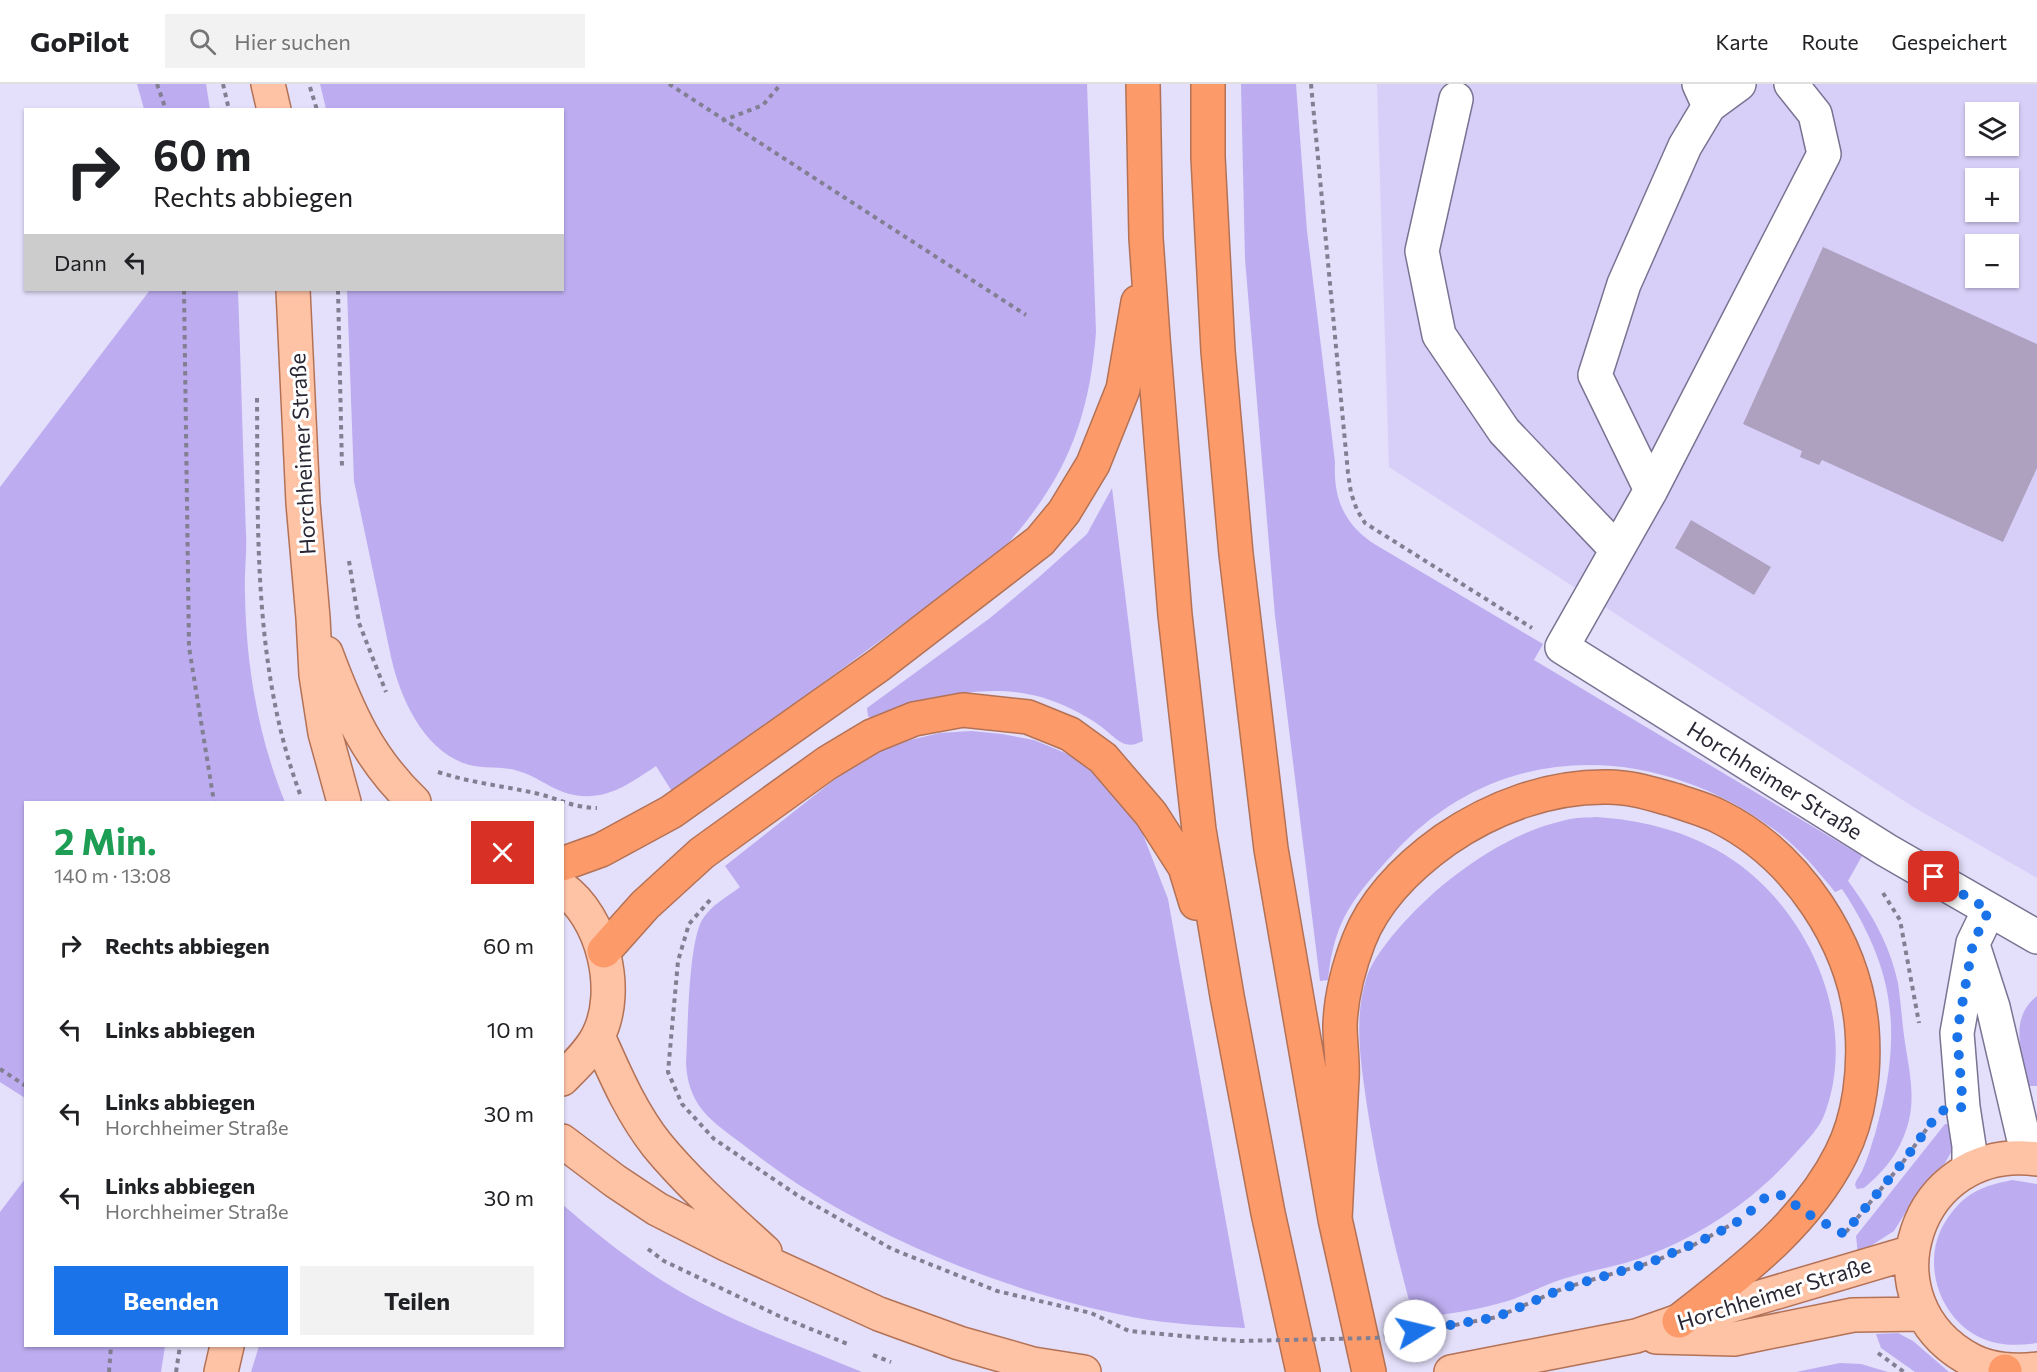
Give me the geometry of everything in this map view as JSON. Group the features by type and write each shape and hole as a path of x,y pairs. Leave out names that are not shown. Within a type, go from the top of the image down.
{"highway":[{"path":"1143,84 1146,238 1174,615 1199,830 1227,996 1268,1213 1303,1372"},
{"path":"1208,84 1208,157 1218,351 1236,554 1271,849 1335,1219 1369,1372"},
{"path":"564,863 601,850 671,812 879,665 1040,541 1064,512 1093,464 1123,389 1146,238"},
{"path":"604,951 645,905 702,853 826,763 872,736 914,719 963,710 1028,717 1071,734 1103,758 1151,814 1185,867 1227,996"},
{"path":"1335,1219 1342,1073 1340,1022 1346,981 1360,937 1383,897 1406,871 1466,825 1511,803 1559,791 1608,787 1646,791 1717,816 1750,835 1778,859 1806,892 1830,927 1847,963 1859,1003 1863,1042 1857,1107 1841,1155 1803,1211 1783,1233 1742,1271 1679,1321"}],"main road":[{"path":"268,84 274,108"},
{"name":"Horchheimer Straße","path":"293,291 303,503 316,675 326,733 344,801"},
{"name":"Horchheimer Straße","path":"313,618 339,689 358,732 388,776 413,801"},
{"path":"564,890 590,919 604,951 608,976 607,1002 598,1036 564,1077"},
{"path":"598,1036 629,1102 656,1143 686,1177 783,1270"},
{"path":"564,1143 657,1209 879,1314 959,1343 1033,1364 1084,1372"},
{"path":"2037,1159 2004,1158 1969,1169 1951,1180 1936,1195 1916,1231 1911,1273 1915,1294 1923,1314 1937,1335 1956,1352 1979,1364 2005,1371 2037,1369"},
{"name":"Horchheimer Straße","path":"1459,1371 1636,1336 1679,1321 1912,1252"},
{"name":"Horchheimer Straße","path":"1636,1336 1734,1339 1853,1315 1923,1314"},
{"path":"221,1372 226,1347"}],"lane":[{"path":"1651,490 1595,375 1624,284 1685,146 1704,95 1739,84"},
{"path":"1562,647 1651,490 1824,154 1815,114 1791,84"},
{"path":"1456,99 1422,251 1439,335 1504,431 1617,550"},
{"name":"Horchheimer Straße","path":"1562,647 1886,850 2037,937"},
{"path":"1969,1169 1969,1146 1963,1107 1957,1033 1973,943 1989,910"},
{"path":"1973,943 1993,1007 2023,1136 2037,1154"}],"path":[{"path":"158,84 165,108"},
{"path":"223,84 229,108"},
{"path":"309,84 316,108"},
{"path":"669,84 722,121 1026,315"},
{"path":"722,121 763,105 781,84"},
{"path":"1311,84 1348,473 1357,510 1365,523 1562,647"},
{"path":"184,291 189,647 213,801"},
{"path":"257,397 261,619 282,743 303,801"},
{"path":"1886,850 1870,880 1884,894 1900,920 1920,1028"},
{"path":"0,1069 24,1085"},
{"path":"1803,1211 1844,1234 1903,1162 1940,1111 1963,1107"},
{"path":"1204,1338 1241,1341 1375,1338 1497,1317 1564,1288 1649,1263 1688,1248 1742,1219"},
{"path":"109,1372 111,1347"},
{"path":"176,1372 180,1347"}],"shaded area":[{"path":"137,84 206,84 210,108 144,108"},
{"path":"320,84 1087,84 1096,332 1087,396 1068,452 1039,504 998,554 673,793 656,766 612,791 589,796 563,792 518,771 463,763 436,745 415,719 400,688 391,657 354,481 347,291 564,291 564,108 326,108"},
{"path":"1241,84 1296,84 1307,231 1335,462 1336,488 1343,510 1356,529 1376,545 1543,644 1534,660 1862,856 1848,881 1879,929 1890,955 1898,983 1911,1091 1911,1111 1902,1140 1886,1166 1864,1188 1857,1189 1855,1185 1868,1156 1884,1099 1891,1037 1890,1007 1875,950 1861,920 1842,889 1835,892 1792,844 1775,830 1728,800 1679,780 1628,768 1578,765 1528,772 1480,789 1435,816 1393,854 1367,883 1348,910 1341,925 1335,941 1328,980 1320,981 1275,616 1245,259"},
{"path":"1377,84 2037,84 2037,878 1915,808 1389,467"},
{"path":"149,291 238,291 248,647 261,726 285,801 24,801 24,1097 0,1082 0,487"},
{"path":"1112,488 1143,741 1132,745 1125,744 1102,727 1056,702 1041,697 997,691 933,699 870,718 868,716 867,708 990,618 1087,534"},
{"path":"971,731 1034,740 1063,752 1091,767 1137,819 1168,899 1245,1328 1160,1321 1083,1306 1033,1292 934,1256 885,1234 795,1182 718,1125 699,1106 693,1094 686,1063 691,968 697,932 702,920 715,906 740,887 725,866 853,765 880,751 910,740 940,733"},
{"path":"1597,817 1628,820 1658,827 1687,836 1715,849 1747,870 1775,898 1799,929 1817,965 1830,1002 1836,1041 1833,1080 1823,1118 1805,1143 1759,1190 1721,1218 1681,1241 1638,1259 1575,1275 1493,1305 1414,1319 1382,1187 1365,1090 1359,1024 1367,976 1381,950 1404,922 1442,885 1466,867 1506,842 1536,829 1570,819"},
{"path":"2037,996 2037,1086 2029,1086 2021,1050 2020,1027 2022,1016 2028,1005"},
{"path":"1945,1124 1955,1125 1955,1145 1945,1163 1922,1186 1894,1231 1858,1254 1856,1236"},
{"path":"24,1180 24,1347 165,1347 161,1372 0,1372 0,1212"},
{"path":"2012,1180 2037,1184 2037,1343 2015,1345 1993,1342 1964,1328 1943,1301 1934,1268 1939,1234 1955,1208 1965,1198 1978,1191"},
{"path":"564,1206 631,1260 686,1295 744,1323 862,1372 251,1372 259,1347 564,1347"},
{"path":"1898,1333 1913,1341 1949,1372 1915,1372 1881,1348 1876,1334"},
{"path":"1840,1363 1861,1364 1888,1372 1796,1372"}],"building":[{"path":"1823,247 2037,344 2037,468 2003,542 1822,460 1819,465 1800,457 1802,451 1743,424"},
{"path":"1691,520 1771,567 1754,595 1675,548"}],"route":[{"path":"1415,1331 1497,1317 1564,1288 1649,1263 1714,1235 1742,1219 1767,1196 1776,1194 1784,1196 1803,1211 1844,1234 1903,1162 1940,1111 1963,1107 1957,1033 1973,943 1989,910 1934,877"}]}
